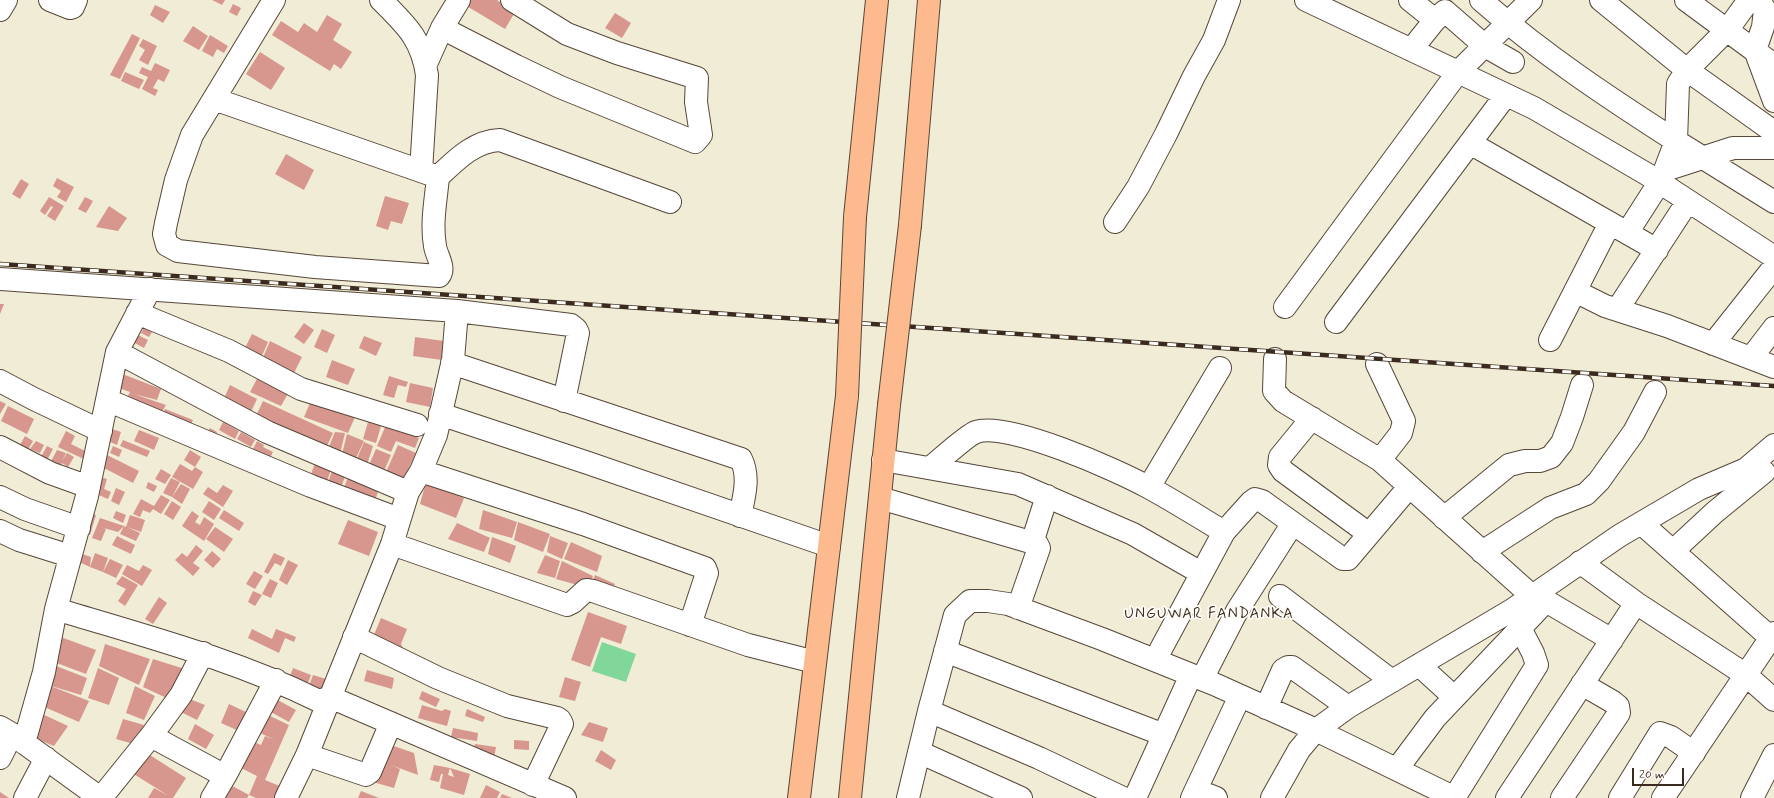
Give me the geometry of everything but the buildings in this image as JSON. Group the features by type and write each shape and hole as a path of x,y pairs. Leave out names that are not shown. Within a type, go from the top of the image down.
{"main road":[{"path":"799,798 847,396 855,217 877,0"},
{"path":"850,798 883,460 910,225 929,0"}],"street":[{"path":"0,10 6,0"},
{"path":"50,0 71,8 76,0"},
{"path":"274,0 192,135 176,180 166,223 164,234 167,245 178,251 315,267 439,276 442,269 435,248 429,174 426,64 416,37 382,0"},
{"path":"426,64 442,28 459,0"},
{"path":"442,28 560,87 695,142 700,138 701,135 696,102 697,78 617,53 567,34 512,0"},
{"path":"1115,222 1138,187 1166,134 1194,76 1214,40 1229,0"},
{"path":"1306,0 1534,108 1662,176 1688,202 1774,257"},
{"path":"1410,0 1445,10 1485,46 1513,62"},
{"path":"1481,0 1508,23 1616,102 1774,202"},
{"path":"1285,307 1458,72 1531,0"},
{"path":"1601,0 1687,70 1774,132"},
{"path":"1550,340 1575,290 1619,228 1662,176 1676,140 1678,84 1687,70 1728,29 1749,0"},
{"path":"1759,0 1765,10 1763,27 1755,50 1774,100"},
{"path":"1769,0 1774,3"},
{"path":"1689,1 1774,65"},
{"path":"1411,50 1445,10"},
{"path":"1336,322 1470,143 1499,91 1513,62 1531,40"},
{"path":"214,99 429,174"},
{"path":"429,174 473,147 488,141 500,140 670,202"},
{"path":"1470,143 1657,250"},
{"path":"1662,176 1704,157 1733,148 1774,148"},
{"path":"1617,310 1688,202"},
{"path":"1714,344 1774,267"},
{"path":"0,279 457,311 571,325 578,333 564,401"},
{"path":"0,758 44,672 56,608 89,487 117,352 150,289"},
{"path":"1575,290 1605,306 1667,326 1774,367"},
{"path":"286,798 307,754 392,544 408,492 421,471 436,435 452,363 457,311"},
{"path":"137,313 229,351 301,389 417,425"},
{"path":"1751,358 1774,328"},
{"path":"117,352 267,432 408,492"},
{"path":"1275,359 1274,391 1283,401 1380,460 1482,552 1539,598 1612,640"},
{"path":"452,363 741,459 744,465 746,486 740,516"},
{"path":"1377,364 1404,422 1401,433 1380,460"},
{"path":"1149,487 1220,368"},
{"path":"0,381 101,431"},
{"path":"1444,518 1509,465 1525,461 1540,461 1551,457 1562,443 1582,384"},
{"path":"1482,552 1550,508 1586,494 1599,481 1634,432 1655,392"},
{"path":"107,400 276,471 399,518"},
{"path":"440,414 829,546"},
{"path":"1312,418 1280,457 1279,465 1283,471 1369,534"},
{"path":"930,468 975,432 996,430 1035,440 1118,471 1149,487 1224,532"},
{"path":"1673,552 1715,512 1764,471 1774,445"},
{"path":"0,447 50,473 89,487"},
{"path":"883,460 1018,484 1132,534 1201,573"},
{"path":"1397,770 1435,718 1520,628 1539,598 1580,562 1641,523 1699,489 1746,469 1764,471"},
{"path":"421,471 583,524 705,568 707,573 690,625"},
{"path":"1155,660 1224,532 1255,499 1262,501 1343,559 1348,559 1409,487"},
{"path":"1032,543 1047,496"},
{"path":"0,497 25,509 79,528"},
{"path":"880,498 1036,544 1039,548 1018,608"},
{"path":"1641,523 1772,636 1663,798"},
{"path":"1135,798 1164,735 1196,677 1237,610 1293,524"},
{"path":"0,531 19,540 70,556"},
{"path":"392,544 567,605 573,602 586,590 748,645 815,662"},
{"path":"1580,562 1636,603 1746,676 1774,700"},
{"path":"1280,596 1392,681"},
{"path":"1272,798 1299,750 1316,730 1348,707 1512,610 1539,598"},
{"path":"908,798 928,711 955,615 970,601 988,601 1018,608 1102,638 1196,677 1316,730 1397,770 1423,791 1455,798 1537,665 1533,653 1520,628"},
{"path":"1507,798 1636,603"},
{"path":"56,608 203,653 276,680 317,700 330,697 565,798"},
{"path":"354,637 438,678 500,703 560,720 562,724 533,785"},
{"path":"945,651 1164,735"},
{"path":"12,735 100,798 181,695 203,653"},
{"path":"1419,665 1454,697"},
{"path":"1266,708 1283,670 1288,667 1292,667 1348,707"},
{"path":"212,798 276,680"},
{"path":"1562,798 1619,713 1618,706 1613,702 1582,684"},
{"path":"1201,795 1240,696"},
{"path":"928,711 1039,758 1123,798"},
{"path":"307,754 366,775 370,772 391,723"},
{"path":"1620,798 1660,733 1671,737 1694,752"},
{"path":"150,736 225,776"},
{"path":"919,752 1021,798"},
{"path":"1752,798 1774,754"},
{"path":"25,798 46,758"}],"green space":[{"path":"602,642 636,654 626,682 592,671"}],"railway":[{"path":"0,264 1774,386"}],"district":[{"name":"UNGUWAR FANDANKA","path":"1209,615"}]}
